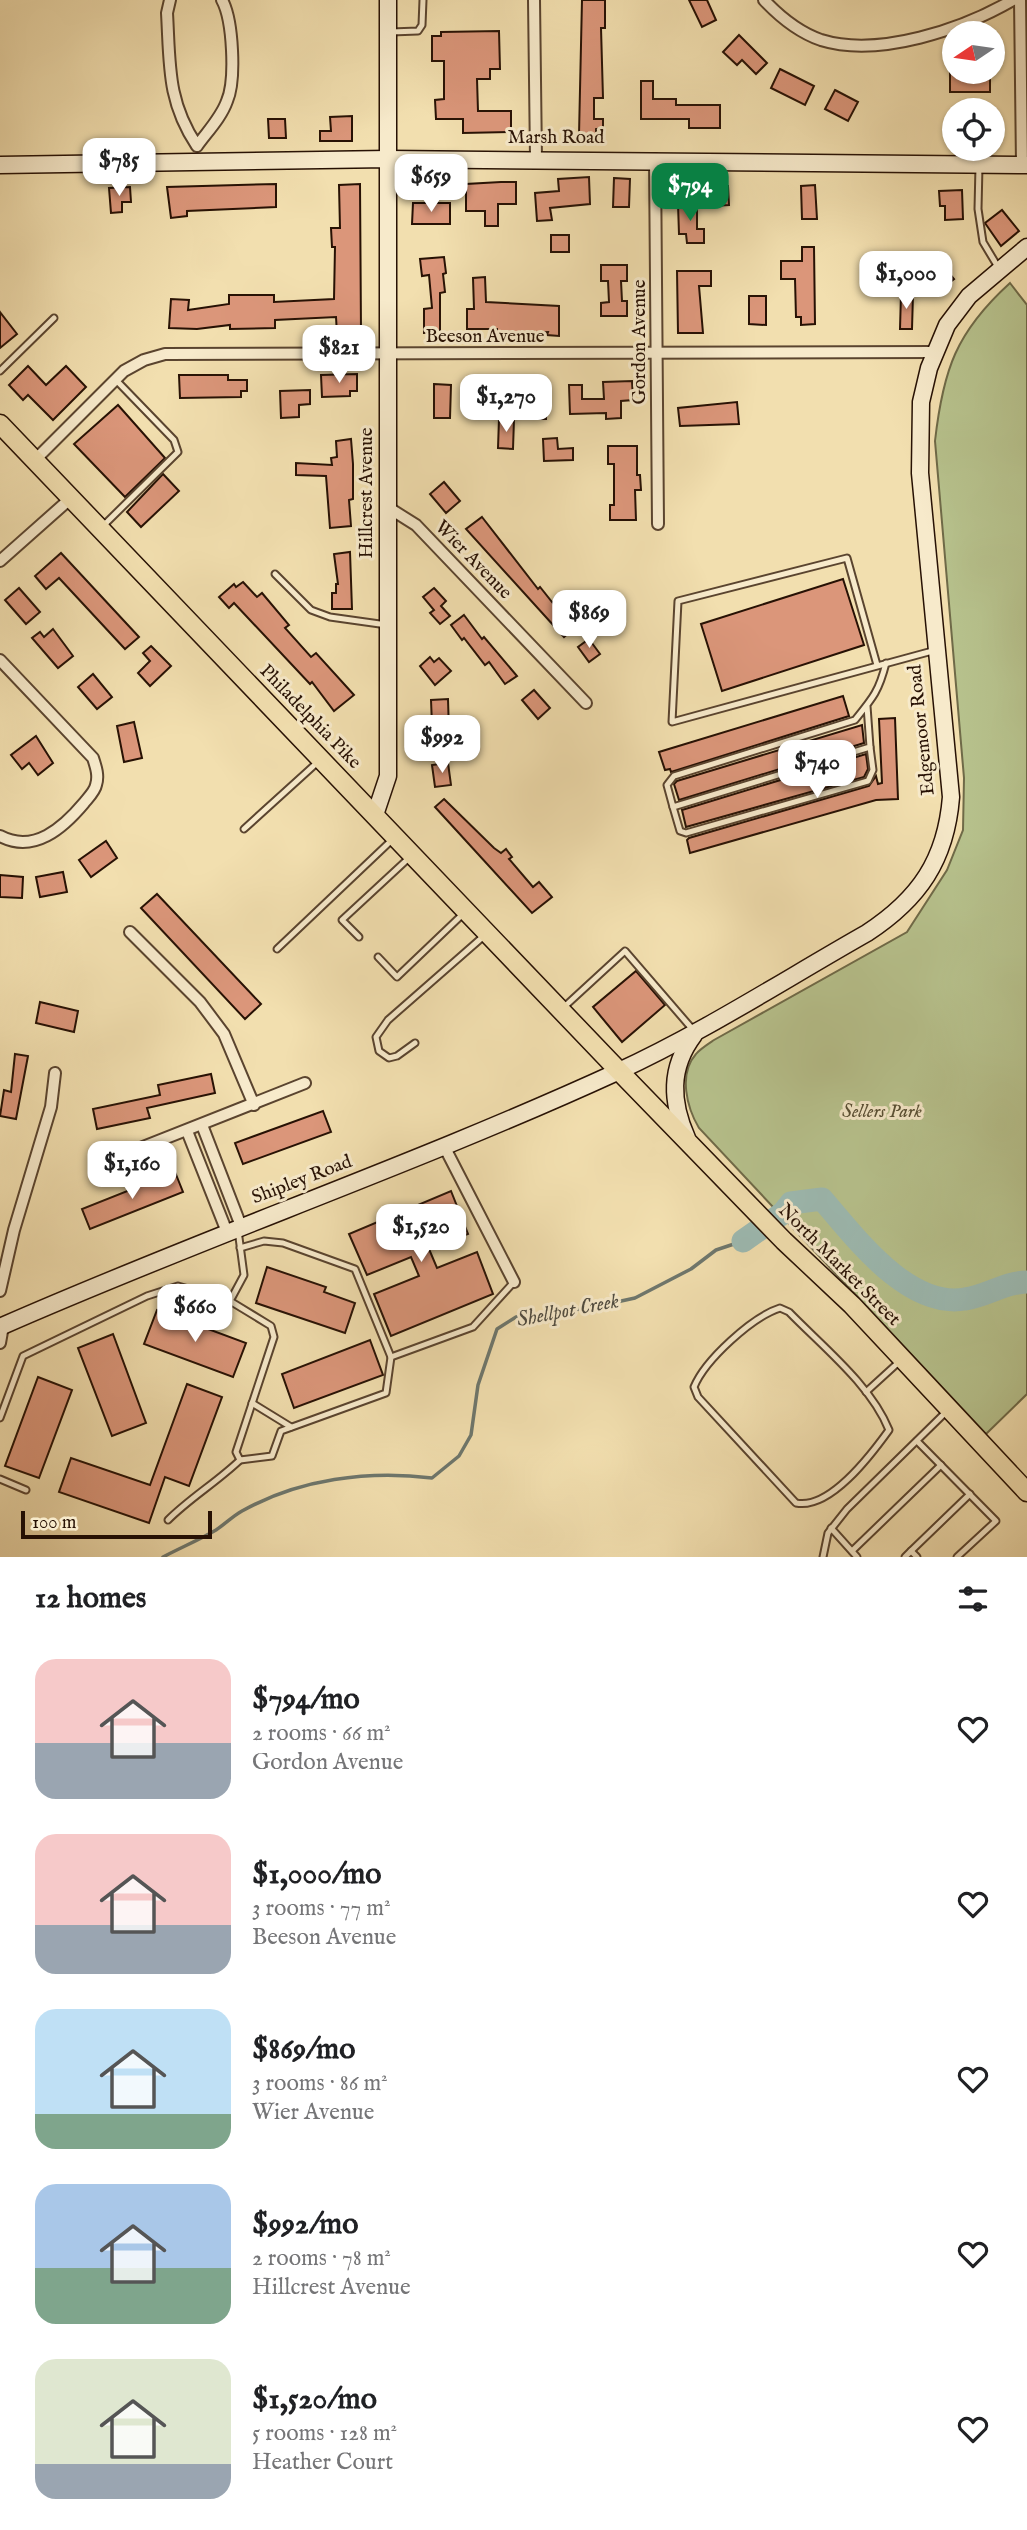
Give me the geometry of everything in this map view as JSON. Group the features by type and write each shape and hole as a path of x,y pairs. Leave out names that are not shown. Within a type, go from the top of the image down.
{"main road":[{"name":"Hillcrest Avenue","path":"375,815 388,776 388,0"},
{"name":"Marsh Road","path":"0,165 388,159 656,159 1024,164"},
{"name":"Edgemoor Road","path":"619,1071 695,1033 867,933 891,917 922,885 943,839 951,797 919,445 921,402 934,352 947,325 963,303 1027,247"},
{"name":"Philadelphia Pike","path":"0,424 619,1071"},
{"path":"689,1142 676,1107 674,1077 678,1060 695,1033"},
{"name":"North Market Street","path":"619,1071 784,1241 852,1305 1027,1492"},
{"name":"Shipley Road","path":"1,1327 235,1228 445,1147 619,1071"}],"street":[{"path":"170,0 167,13 173,96 188,133 197,146 197,163"},
{"path":"197,146 222,111 230,93 230,23 222,0"},
{"path":"534,0 536,159"},
{"path":"764,0 786,22 804,32 820,39 852,45 928,35 965,23 1013,0"},
{"path":"1020,0 1024,164"},
{"name":"Gordon Avenue","path":"656,159 658,524"},
{"name":"Beeson Avenue","path":"35,460 115,379 133,365 165,354 934,352"},
{"path":"0,561 71,498"},
{"name":"Wier Avenue","path":"389,508 416,525 586,703"},
{"path":"0,660 93,758 97,771 96,787 68,821 53,834 29,842 0,836"},
{"path":"130,932 200,1002 224,1034 254,1105"},
{"path":"0,1291 14,1230 51,1107 55,1073"},
{"path":"95,1166 305,1083"},
{"path":"202,1125 235,1228"},
{"path":"187,1131 235,1228"},
{"path":"445,1147 514,1282"},
{"path":"0,1343 1,1327"}],"lane":[{"path":"388,32 418,31 422,25 423,0"},
{"path":"979,164 978,209 983,242 999,269"},
{"path":"0,371 54,318"},
{"path":"100,529 177,455 174,440 115,379"},
{"path":"877,665 847,558 678,601 672,722 936,650"},
{"path":"275,574 311,610 330,617 388,625"},
{"path":"867,706 873,770 869,781 686,833 680,831 667,785 674,776 855,720 879,691 886,663"},
{"path":"673,807 870,747"},
{"path":"244,829 321,759"},
{"path":"276,949 395,837"},
{"path":"359,937 342,920 413,855"},
{"path":"378,957 397,977 467,911"},
{"path":"415,1044 389,1058 382,1055 375,1043 378,1030 487,933"},
{"path":"561,1010 625,951 695,1033"},
{"path":"230,1301 244,1275 235,1228"},
{"path":"168,1520 185,1503 213,1484 240,1460 272,1456 281,1431 386,1393 391,1357 355,1269 283,1243 264,1241 240,1248"},
{"path":"391,1357 473,1327 514,1282"},
{"path":"0,1418 23,1356 147,1296 178,1286 230,1301 271,1326 274,1337 236,1452 240,1460"},
{"path":"780,1308 789,1312 866,1392 881,1410 889,1430 877,1447 838,1487 817,1502 796,1503 698,1397 694,1387 699,1373 748,1326 768,1312 780,1308"},
{"path":"866,1392 903,1359"},
{"path":"253,1403 291,1427"},
{"path":"823,1557 831,1528 949,1409"},
{"path":"916,1441 996,1521 957,1557"},
{"path":"852,1551 941,1465"},
{"path":"0,1479 26,1490"},
{"path":"905,1557 970,1494"},
{"path":"831,1528 857,1557"},
{"path":"911,1551 917,1557"}],"green space":[{"name":"Sellers Park","path":"1010,283 1027,305 1027,1394 986,1434 699,1128 688,1101 686,1081 690,1062 709,1043 907,932 947,870 963,830 964,778 935,441 942,393 955,354 977,318"}],"building":[{"path":"582,0 605,0 605,28 601,28 603,98 594,98 594,119 603,119 603,128 596,129 596,134 579,135"},
{"path":"689,0 707,0 716,20 702,27"},
{"path":"499,31 500,69 490,69 490,79 477,79 478,111 511,111 511,132 463,133 463,119 436,119 435,100 444,99 444,61 432,61 432,36 441,36 441,32"},
{"path":"739,35 767,63 756,74 742,60 737,65 723,52"},
{"path":"780,69 814,86 805,105 771,88"},
{"path":"641,81 653,81 653,99 676,99 676,105 720,105 720,128 689,128 689,119 641,119"},
{"path":"950,84 990,84 990,92 950,92"},
{"path":"835,90 858,102 848,121 825,109"},
{"path":"352,116 352,141 320,141 320,131 331,131 330,117"},
{"path":"268,119 285,119 286,138 269,138"},
{"path":"589,177 590,204 550,208 552,220 537,221 535,193 559,191 558,179"},
{"path":"614,178 630,179 629,207 613,207"},
{"path":"516,182 516,204 498,204 498,226 485,226 485,211 466,211 466,184"},
{"path":"276,184 276,207 187,211 187,216 171,218 167,187"},
{"path":"360,184 361,333 337,334 336,317 275,320 275,328 230,329 230,325 197,329 169,328 171,299 189,300 188,310 229,304 229,295 274,295 274,302 334,299 335,247 332,247 331,228 340,228 339,185"},
{"path":"815,185 817,219 802,219 801,186"},
{"path":"712,186 728,186 729,205 713,206"},
{"path":"130,187 131,202 122,202 122,212 111,213 109,188"},
{"path":"962,190 963,219 945,220 945,206 940,206 939,191"},
{"path":"413,203 450,203 450,224 412,224"},
{"path":"697,203 697,229 704,229 704,243 687,243 686,234 679,234 678,204"},
{"path":"1002,210 1019,231 1001,246 985,223"},
{"path":"551,235 569,235 569,252 551,252"},
{"path":"802,247 814,247 815,324 801,325 801,317 796,317 795,279 781,279 781,261 802,261"},
{"path":"444,257 445,292 440,293 440,332 424,333 424,309 432,308 429,275 422,276 420,259"},
{"path":"882,262 902,263 901,277 882,276"},
{"path":"940,262 954,279 940,290 927,272"},
{"path":"601,265 627,265 627,281 621,281 622,301 627,301 627,316 601,316 601,303 609,302 608,281 601,281"},
{"path":"677,271 711,271 711,286 699,286 703,333 678,333"},
{"path":"485,277 486,302 559,306 559,336 547,335 548,332 497,334 497,329 467,329 467,309 474,309 473,278"},
{"path":"901,294 913,294 912,329 900,329"},
{"path":"749,296 766,296 766,325 749,324"},
{"path":"0,312 17,334 0,348"},
{"path":"28,366 46,385 66,366 86,387 53,420 28,395 23,400 9,385"},
{"path":"357,374 357,391 350,391 350,396 322,397 321,375"},
{"path":"179,375 228,375 228,380 247,380 247,391 241,391 241,397 180,398"},
{"path":"632,381 633,400 621,401 621,418 606,419 606,413 570,414 569,385 582,385 582,399 604,399 603,382"},
{"path":"434,384 451,385 450,418 434,418"},
{"path":"528,385 547,385 546,419 527,419"},
{"path":"310,390 310,404 299,405 299,417 281,418 280,391"},
{"path":"737,402 739,424 680,426 678,408"},
{"path":"118,405 165,458 125,497 74,444"},
{"path":"499,419 514,419 513,449 498,448"},
{"path":"557,438 558,449 573,448 573,460 544,461 543,439"},
{"path":"351,439 351,526 330,528 326,476 296,475 296,463 332,465 331,458 337,457 336,441"},
{"path":"608,446 637,446 637,475 640,475 641,490 635,490 636,520 610,520 610,505 614,505 614,464 608,464"},
{"path":"163,474 179,491 141,527 127,512"},
{"path":"444,482 460,501 446,513 430,494"},
{"path":"482,517 538,589 540,587 560,612 564,608 579,624 564,637 466,529"},
{"path":"350,552 352,609 332,609 332,593 336,593 338,584 334,554"},
{"path":"61,553 139,637 125,649 59,578 46,589 35,576"},
{"path":"843,579 864,645 722,691 701,624"},
{"path":"243,582 257,597 262,593 289,625 285,628 311,657 316,653 354,695 334,711 312,682 310,684 234,603 229,608 219,597 234,584 236,587"},
{"path":"19,588 40,612 26,624 5,600"},
{"path":"434,588 446,601 441,606 450,616 440,624 430,613 434,610 423,597"},
{"path":"464,615 482,639 484,637 517,676 505,684 489,662 485,665 464,638 462,640 451,625"},
{"path":"53,629 73,656 58,668 32,638 40,632 44,637"},
{"path":"589,639 600,654 589,662 578,647"},
{"path":"151,646 171,666 150,686 138,673 150,661 143,653"},
{"path":"430,657 434,662 439,658 451,671 435,685 420,666"},
{"path":"93,674 112,697 97,709 78,687"},
{"path":"534,690 550,708 538,719 522,700"},
{"path":"843,696 849,716 671,772 670,769 665,770 659,752"},
{"path":"448,699 449,732 454,732 453,749 433,747 431,700"},
{"path":"895,718 898,799 876,800 690,853 687,840 689,838 869,786 876,776 878,784 882,783 879,719"},
{"path":"134,722 142,758 124,762 117,726"},
{"path":"862,725 864,743 679,800 674,784 677,781"},
{"path":"36,736 53,763 38,775 29,763 22,769 11,755"},
{"path":"866,754 868,769 864,777 686,827 682,810"},
{"path":"448,763 451,785 435,787 432,765"},
{"path":"444,799 494,848 501,853 506,849 512,857 509,859 533,887 539,882 552,897 532,913 435,807"},
{"path":"106,841 117,858 91,877 79,860"},
{"path":"63,872 67,892 40,897 36,877"},
{"path":"0,875 23,877 22,898 0,897"},
{"path":"157,894 261,1004 245,1019 141,908"},
{"path":"636,971 665,1005 622,1042 593,1007"},
{"path":"40,1002 78,1011 74,1032 36,1023"},
{"path":"15,1054 28,1056 16,1119 0,1116 4,1090 11,1092"},
{"path":"211,1074 215,1093 147,1108 150,1118 97,1129 93,1109 160,1095 158,1085"},
{"path":"323,1111 331,1132 243,1164 235,1143"},
{"path":"175,1172 183,1192 90,1229 82,1209"},
{"path":"451,1191 468,1234 429,1249 437,1268 477,1252 493,1294 391,1336 374,1294 419,1276 411,1257 367,1275 349,1234"},
{"path":"267,1267 326,1287 324,1292 355,1303 345,1333 256,1303"},
{"path":"157,1310 246,1343 233,1377 144,1344"},
{"path":"113,1334 146,1423 112,1436 78,1348"},
{"path":"370,1340 383,1375 294,1408 282,1374"},
{"path":"38,1377 72,1390 39,1478 5,1466"},
{"path":"187,1384 222,1397 189,1486 165,1477 149,1523 59,1492 71,1458 150,1485"}],"waterway":[{"name":"Shellpot Creek","path":"743,1241 783,1213 791,1203 822,1199 884,1267 923,1293 944,1299 965,1299 1011,1284 1027,1282"},
{"name":"Shellpot Creek","path":"163,1557 216,1530 242,1511 264,1500 310,1484 359,1476 432,1478 459,1456 471,1435 478,1385 497,1329 516,1317 589,1308 635,1298 691,1269 716,1250 743,1241"}]}
